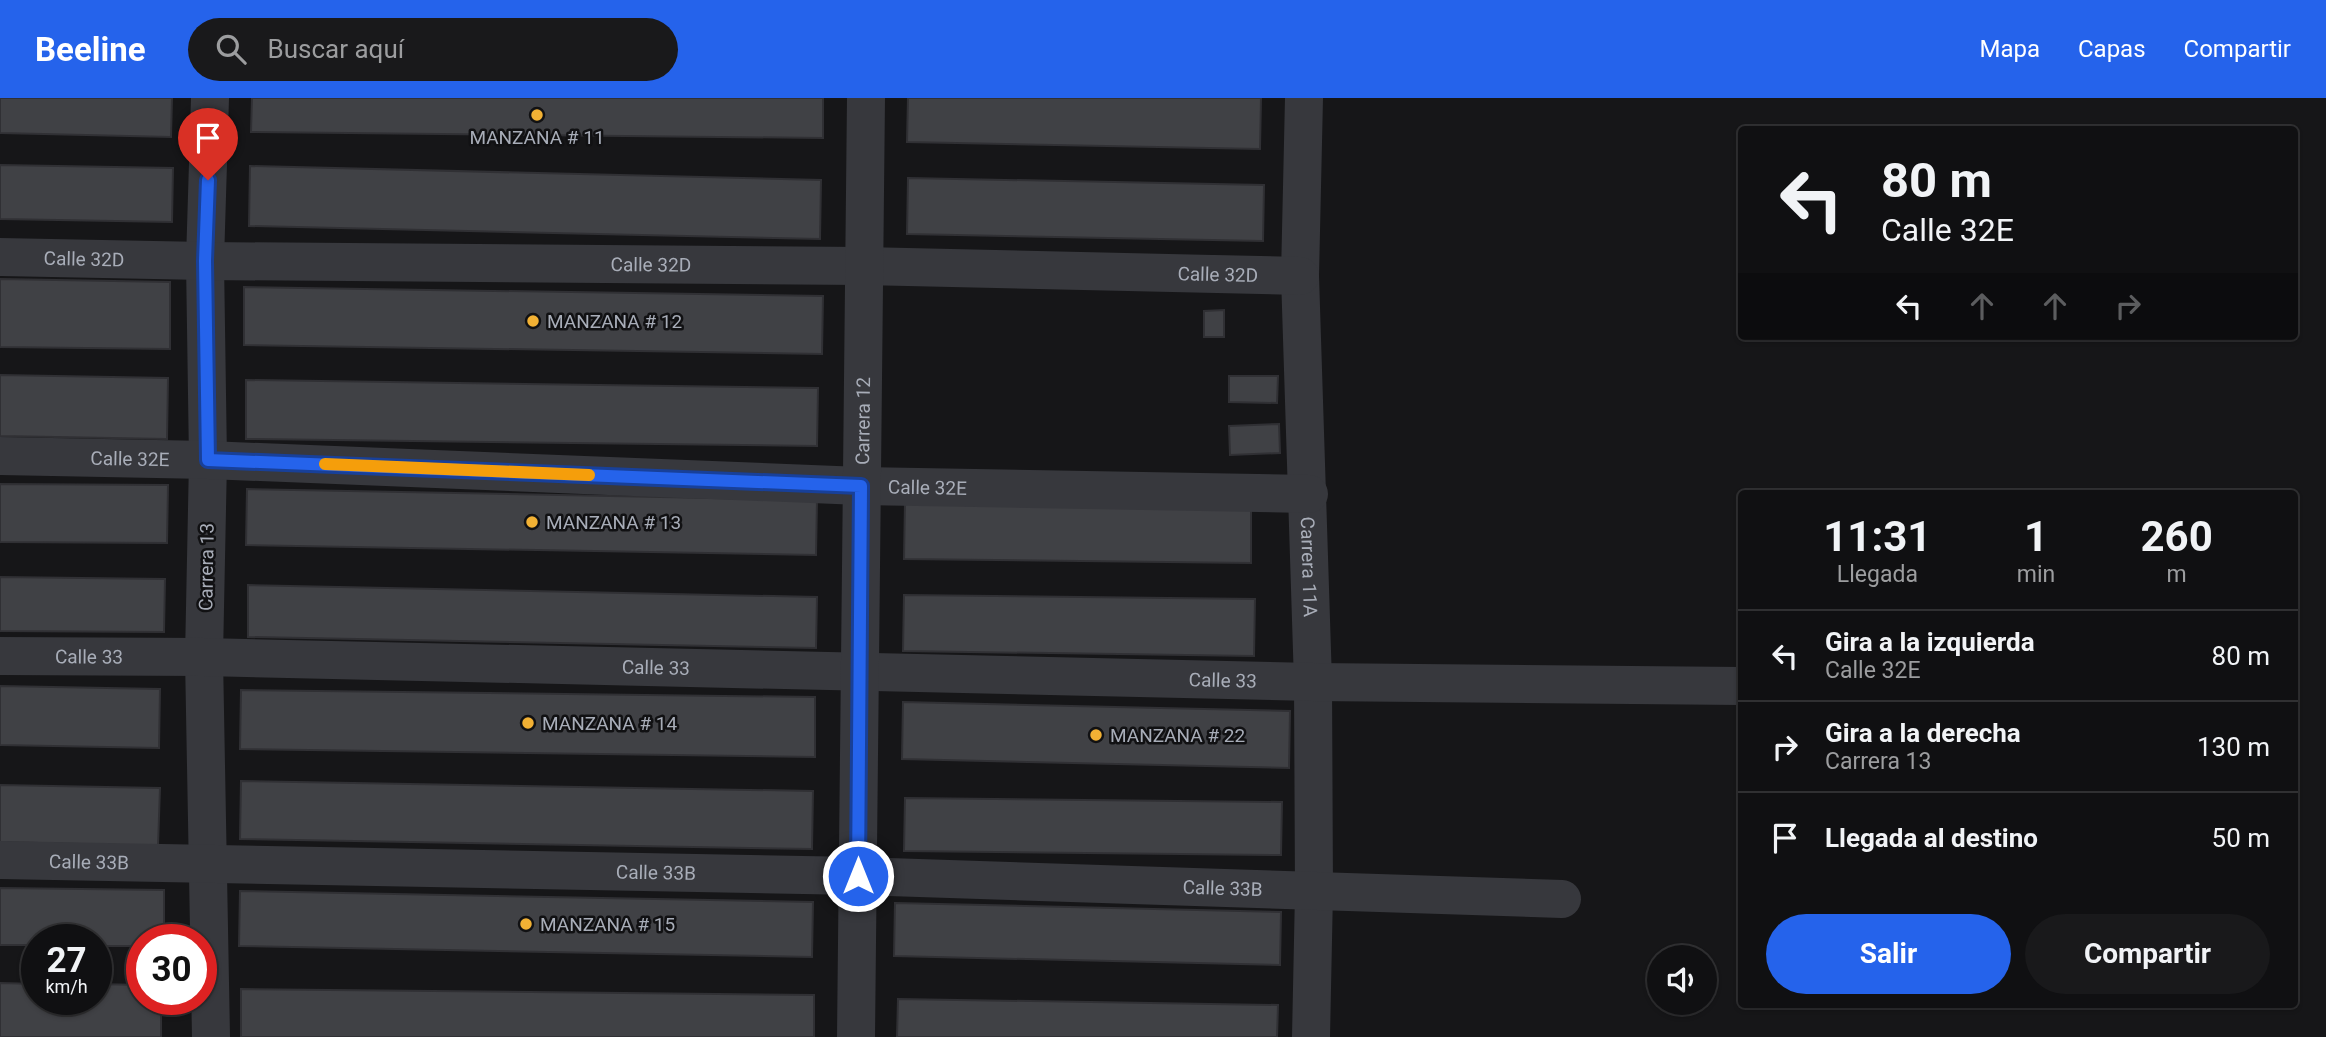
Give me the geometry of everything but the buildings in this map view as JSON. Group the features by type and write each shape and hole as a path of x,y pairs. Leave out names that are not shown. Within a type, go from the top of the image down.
{"street":[{"name":"Carrera 13","path":"210,98 205,261 208,460 204,657 211,1037"},
{"name":"Carrera 12","path":"856,1037 866,98"},
{"name":"Carrera 11A","path":"1304,98 1300,276 1313,682 1314,892 1311,1037"},
{"name":"Calle 32D","path":"0,257 863,266 1300,276"},
{"name":"Calle 32E","path":"0,456 208,460 861,486 1309,494"},
{"name":"Calle 33","path":"0,656 204,657 1313,682 1738,686"},
{"name":"Calle 33B","path":"0,860 858,876 1562,899"}],"slow traffic":[{"path":"325,464 589,475"}],"place":[{"name":"MANZANA # 11","path":"537,115"},
{"name":"MANZANA # 12","path":"533,321"},
{"name":"MANZANA # 13","path":"532,522"},
{"name":"MANZANA # 14","path":"528,723"},
{"name":"MANZANA # 22","path":"1096,735"},
{"name":"MANZANA # 15","path":"526,924"}],"route":[{"path":"208,180 205,261 208,460 861,486 858,876"}]}
